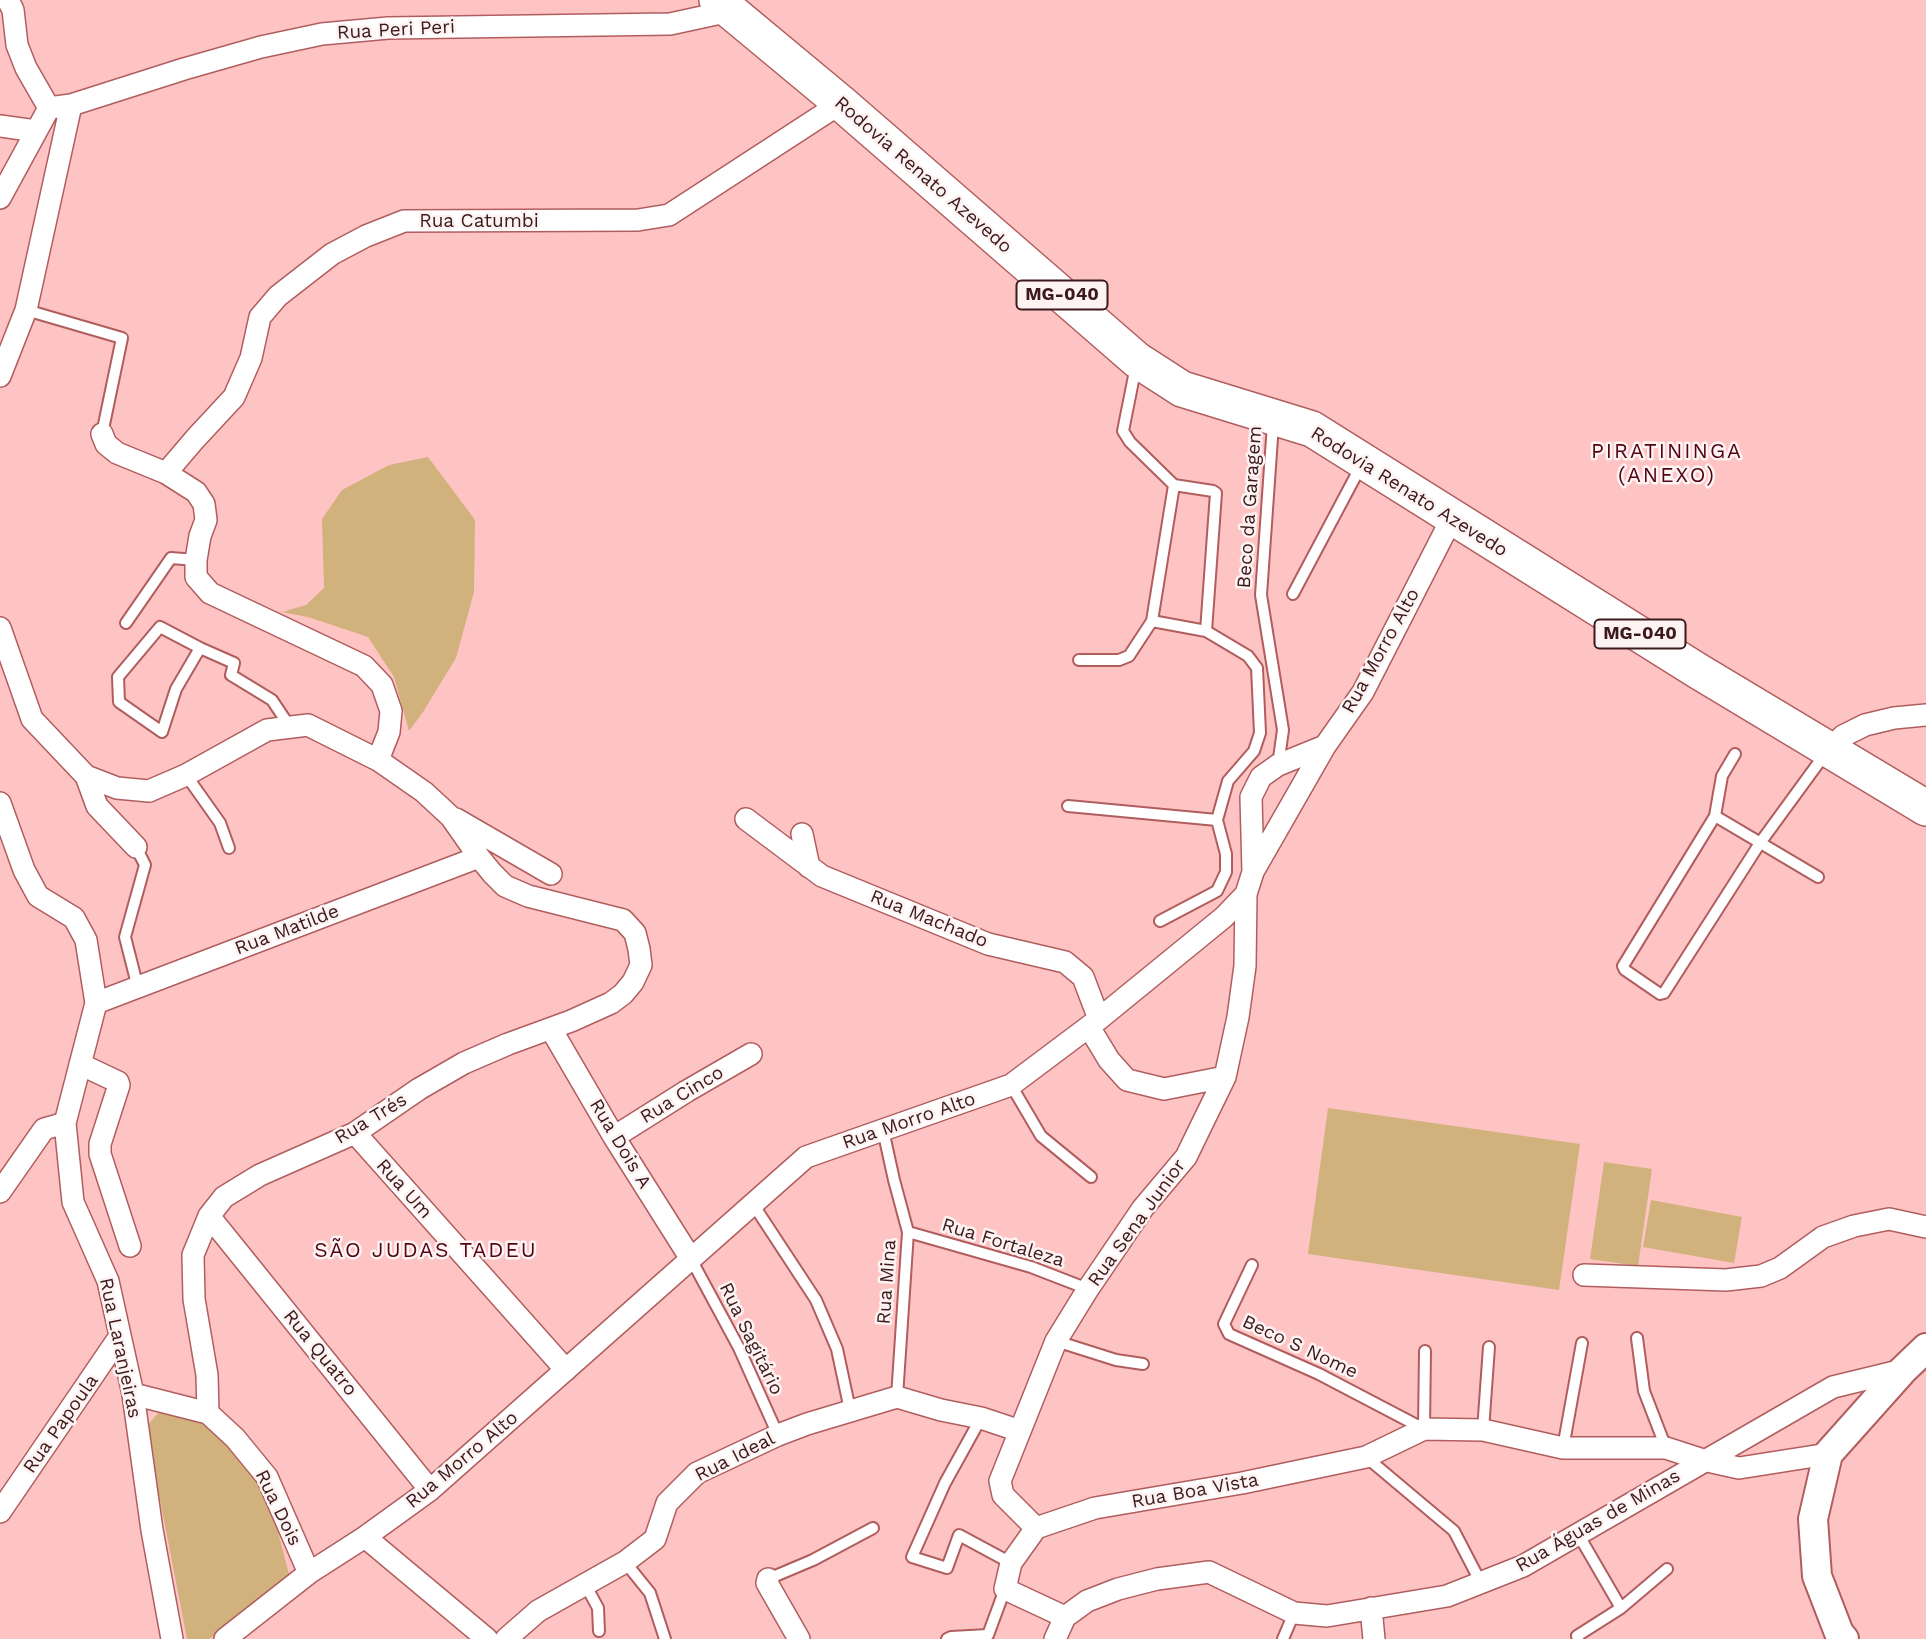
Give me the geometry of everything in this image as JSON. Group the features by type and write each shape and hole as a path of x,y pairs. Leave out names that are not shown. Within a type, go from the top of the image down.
{"main road":[{"name":"Rodovia Renato Azevedo","path":"723,5 841,103 1137,360 1182,388 1312,429 1828,751 1926,808"}],"street":[{"path":"0,198 49,108 26,68 17,45 13,10 8,0"},
{"name":"Rua Peri Peri","path":"49,108 71,105 261,47 322,34 388,28 670,24 723,5"},
{"name":"Rua Catumbi","path":"166,473 234,397 251,358 260,317 278,296 332,254 366,236 404,221 638,220 669,215 841,103"},
{"path":"0,376 26,310 71,105"},
{"path":"0,126 36,131"},
{"path":"102,434 106,444 117,453 166,473 196,492 204,504 206,520 200,536 196,577 210,593 364,666 382,685 391,711 389,732 378,760"},
{"name":"Rua Morro Alto","path":"225,1639 309,1573 430,1490 806,1157 1011,1085 1094,1023 1224,917 1246,894 1253,872 1251,797 1261,777 1278,765 1325,746 1363,692 1452,518"},
{"path":"1,632 32,719 86,776 97,806 136,847"},
{"path":"1828,751 1843,736 1866,725 1894,718 1926,715"},
{"path":"86,776 117,788 149,791 186,775 267,730 308,725 378,760 424,792 451,817 479,856"},
{"path":"1253,872 1325,746"},
{"name":"Rua Laranjeiras","path":"0,803 24,870 38,896 74,918 86,940 96,1003 66,1129 73,1202 108,1282 133,1394 152,1530 172,1639"},
{"path":"451,817 551,874"},
{"name":"Rua Machado","path":"746,819 822,876 988,944 1065,962 1083,977 1094,1023 1109,1060 1127,1080 1164,1090 1225,1077"},
{"path":"802,834 809,867"},
{"name":"Rua Matilde","path":"96,1003 479,856"},
{"name":"Rua Trés","path":"208,1413 207,1375 194,1299 193,1255 209,1216 224,1197 260,1175 355,1133 419,1089 464,1063 611,1003 633,982 641,965 635,933 623,920 528,897 505,886 479,856"},
{"name":"Rua Sena Junior","path":"1037,1528 1003,1495 1000,1481 1056,1341 1143,1208 1186,1157 1225,1077 1238,1017 1245,966 1246,894"},
{"name":"Rua Dois A","path":"551,1029 614,1137 691,1259"},
{"name":"Rua Cinco","path":"614,1137 751,1054"},
{"path":"80,1065 118,1082 119,1085 100,1144 100,1154 130,1246"},
{"path":"0,1192 44,1129 66,1129 100,1144"},
{"name":"Rua Um","path":"355,1133 566,1370"},
{"name":"Rua Quatro","path":"209,1216 430,1490"},
{"path":"1584,1275 1726,1280 1761,1276 1780,1268 1824,1237 1854,1226 1889,1219 1926,1227"},
{"name":"Rua Papoula","path":"0,1512 120,1336"},
{"path":"1844,1639 1839,1633 1817,1576 1813,1519 1828,1454 1926,1348"},
{"name":"Rua Águas de Minas","path":"1065,1617 1087,1601 1118,1589 1157,1579 1209,1572 1294,1613 1327,1616 1447,1596 1523,1566 1833,1387 1903,1370"},
{"name":"Rua Dois","path":"133,1394 208,1413 235,1438 267,1477 309,1573"},
{"path":"897,1397 981,1418 1020,1431"},
{"name":"Rua Ideal","path":"506,1639 538,1611 625,1562 654,1539 667,1503 697,1473 778,1435 897,1397"},
{"name":"Rua Boa Vista","path":"1037,1528 1095,1508 1242,1483 1366,1457 1424,1429 1483,1430 1563,1448 1666,1448 1739,1468 1828,1454"},
{"path":"1037,1528 1012,1563 1005,1589 1065,1617 1055,1639"},
{"path":"365,1537 487,1639"},
{"path":"768,1579 767,1583 799,1639"},
{"path":"1371,1608 1374,1639"}],"lane":[{"path":"26,310 122,338 102,434"},
{"path":"1137,360 1123,430 1130,442 1174,485 1213,491 1216,494 1206,631"},
{"name":"Beco da Garagem","path":"1273,417 1261,595 1283,730 1278,765"},
{"path":"1293,594 1363,461"},
{"path":"1079,660 1119,660 1129,656 1152,621 1174,485"},
{"path":"126,623 171,558 196,560"},
{"path":"1152,621 1206,631 1248,656 1257,668 1260,733 1254,751 1228,781 1217,820 1226,854 1226,872 1217,891 1160,921"},
{"path":"200,648 176,689 162,732 119,702 118,677 160,627 234,663 231,675 272,700 290,727"},
{"path":"1735,754 1722,776 1716,816 1623,966 1660,995 1664,993 1760,843 1828,751"},
{"path":"186,775 220,824 229,848"},
{"path":"1068,806 1217,820"},
{"path":"1716,816 1818,877"},
{"path":"136,847 145,864 125,937 138,988"},
{"path":"1011,1085 1041,1136 1091,1177"},
{"name":"Rua Mina","path":"883,1130 908,1232 897,1397"},
{"path":"753,1204 816,1300 837,1349 850,1410"},
{"name":"Rua Fortaleza","path":"908,1232 1031,1267 1088,1289"},
{"name":"Rua Sagitário","path":"691,1259 739,1348 778,1435"},
{"name":"Beco S Nome","path":"1252,1265 1224,1324 1229,1334 1319,1374 1424,1429"},
{"path":"1637,1338 1644,1391 1666,1448"},
{"path":"1056,1341 1116,1360 1143,1364"},
{"path":"1563,1448 1582,1343"},
{"path":"1483,1430 1489,1347"},
{"path":"1424,1429 1425,1351"},
{"path":"981,1418 945,1483 912,1557 947,1568 958,1535 1012,1563"},
{"path":"1366,1457 1454,1531 1481,1583"},
{"path":"768,1579 813,1560 873,1528"},
{"path":"1578,1534 1621,1608"},
{"path":"625,1562 650,1593 665,1639"},
{"path":"1577,1639 1577,1636 1621,1608 1667,1569"},
{"path":"584,1584 598,1608 599,1630"},
{"path":"947,1639 988,1635 1005,1589"},
{"path":"1283,1639 1294,1613"},
{"path":"785,1639 788,1617"}],"shaded area":[{"path":"428,457 475,520 474,592 456,658 409,731 394,677 368,637 308,617 282,612 306,605 324,588 322,519 342,490 389,465"},
{"path":"1328,1108 1580,1144 1559,1290 1308,1254"},
{"path":"1604,1162 1652,1169 1638,1266 1590,1259"},
{"path":"1651,1200 1742,1217 1734,1263 1643,1247"},
{"path":"159,1412 197,1421 233,1442 265,1482 290,1578 285,1585 209,1639 187,1639 146,1427"}],"district":[{"name":"PIRATININGA (ANEXO)","path":"1667,464"},
{"name":"SÃO JUDAS TADEU","path":"426,1251"}]}
